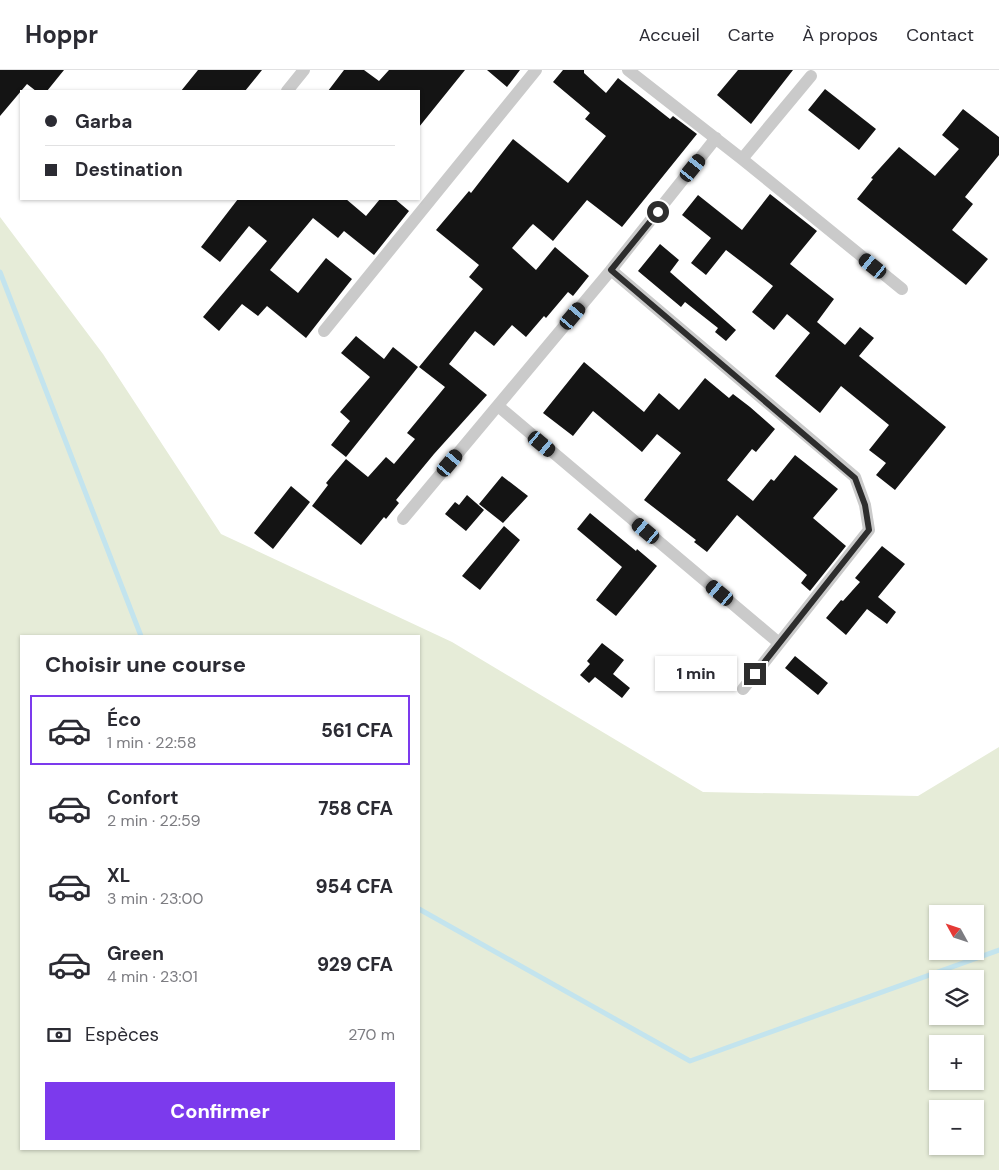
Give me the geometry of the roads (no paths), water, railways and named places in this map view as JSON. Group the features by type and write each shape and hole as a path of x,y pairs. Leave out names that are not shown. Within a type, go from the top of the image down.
{"street":[{"path":"288,90 304,70"},
{"path":"324,331 536,70"},
{"path":"628,70 716,138 902,289"},
{"path":"742,159 811,76"},
{"path":"403,519 611,270 716,138"},
{"path":"611,270 855,478 865,505 869,530 743,689"},
{"path":"498,406 779,643"}],"waterway":[{"path":"0,272 141,635"},
{"path":"420,910 690,1061 999,950"}]}
